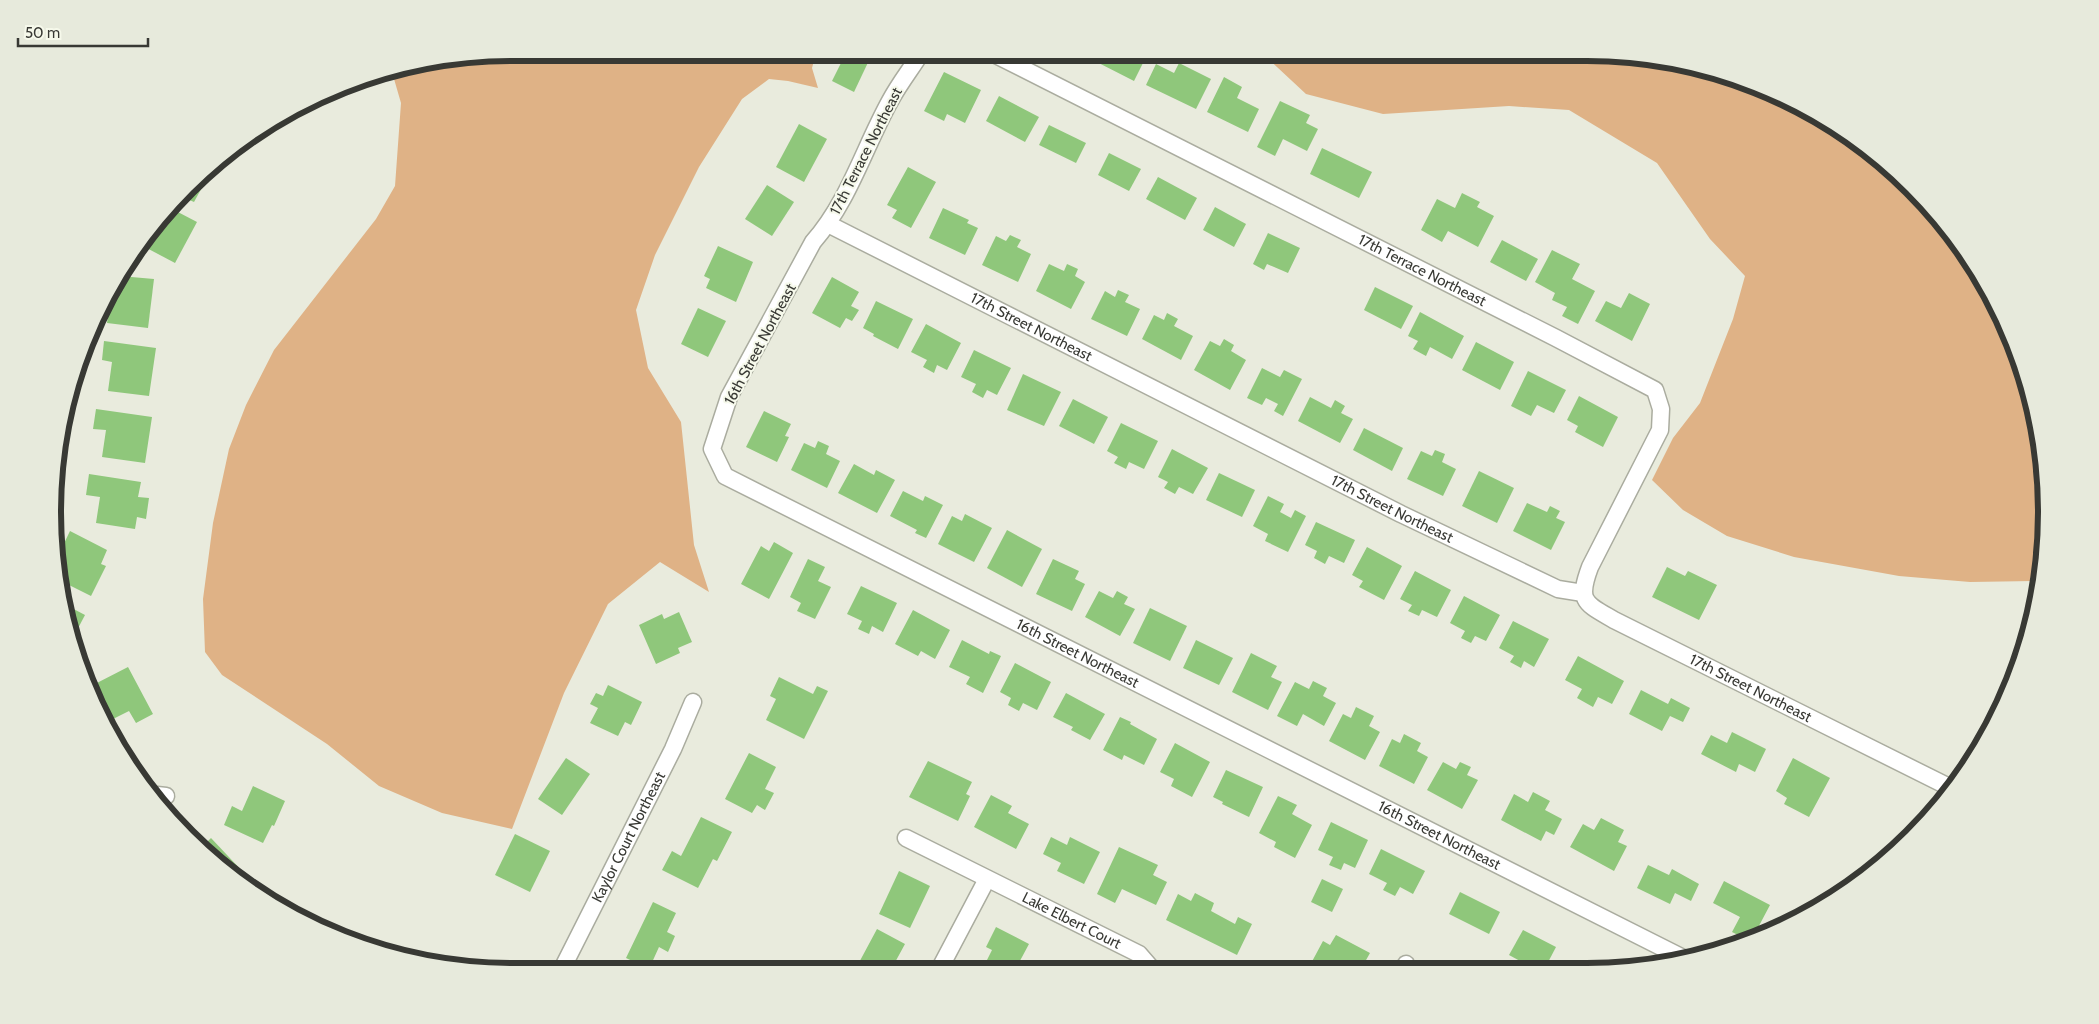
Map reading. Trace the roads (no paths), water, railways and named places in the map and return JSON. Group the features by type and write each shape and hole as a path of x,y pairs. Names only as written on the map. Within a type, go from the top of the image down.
{"street":[{"name":"17th Terrace Northeast","path":"828,224 890,101 915,61"},
{"name":"17th Terrace Northeast","path":"1010,61 1539,329 1655,390 1661,409 1660,430 1590,567 1583,585 1583,593"},
{"name":"17th Street Northeast","path":"828,224 1401,514 1558,589 1583,593 1588,604 1614,620 1946,785"},
{"name":"16th Street Northeast","path":"828,224 813,242 729,397 712,449 725,476 1675,954"},
{"name":"Kaylor Court Northeast","path":"565,963 673,749 693,702"},
{"name":"Lake Elbert Court","path":"906,838 1139,954 1147,963"},
{"path":"943,963 987,879"}]}
